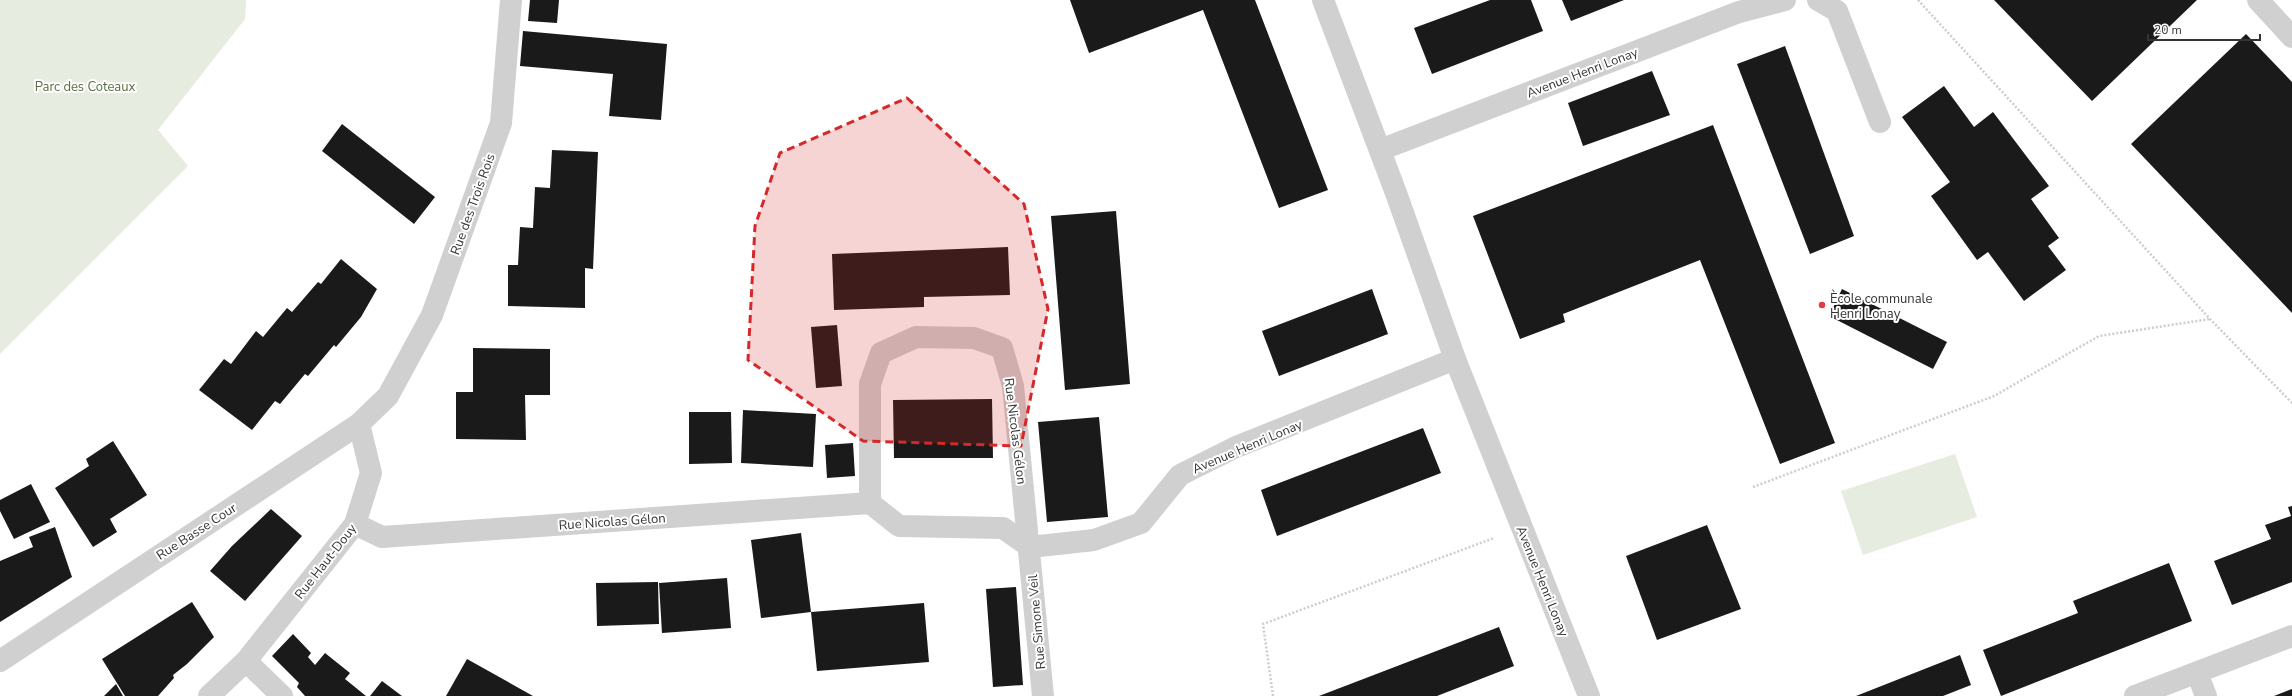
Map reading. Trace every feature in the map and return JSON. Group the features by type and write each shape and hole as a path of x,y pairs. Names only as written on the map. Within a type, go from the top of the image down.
{"street":[{"name":"Rue des Trois Rois","path":"388,396 432,315 501,123 511,0"},
{"name":"Avenue Henri Lonay","path":"1323,0 1380,150 1455,359 1522,528 1583,694"},
{"name":"Avenue Henri Lonay","path":"1380,150 1739,12 1784,0"},
{"path":"1818,0 1837,11 1880,122"},
{"path":"2258,0 2292,37"},
{"name":"Rue Nicolas Gélon","path":"355,524 382,537 870,503 870,384 881,353 916,338 974,338 1002,348 1013,386 1030,547"},
{"name":"Avenue Henri Lonay","path":"1030,547 1094,540 1141,523 1180,475 1236,447 1455,359"},
{"name":"Rue Basse Cour","path":"0,661 359,424 388,396"},
{"name":"Rue Haut-Douy","path":"209,696 246,661 355,524 371,473 359,424"},
{"path":"870,503 898,526 1003,528 1030,547"},
{"name":"Rue Simone Veil","path":"1030,547 1043,696"},
{"path":"2135,696 2292,636"},
{"path":"246,661 282,696"},
{"path":"2197,673 2206,696"}],"path":[{"path":"1918,0 2210,319 2292,403"},
{"path":"1753,486 1994,396 2099,336 2210,319"},
{"path":"1273,696 1263,624 1522,528"}],"highlighted area":[{"path":"907,98 1024,204 1048,309 1021,446 863,441 748,360 755,226 780,153"}],"green space":[{"name":"Parc des Coteaux","path":"0,0 246,0 245,19 158,130 188,166 0,354"},
{"path":"1955,454 1977,517 1863,555 1841,491"}],"building":[{"path":"530,0 559,0 557,23 528,21"},
{"path":"1070,0 1255,0 1328,190 1279,208 1203,10 1089,53"},
{"path":"1490,0 1531,0 1543,31 1432,74 1414,28"},
{"path":"1562,0 1624,0 1571,21"},
{"path":"1994,0 2197,0 2092,101"},
{"path":"523,31 667,44 661,120 609,116 613,74 520,66"},
{"path":"2246,34 2292,82 2292,313 2131,144"},
{"path":"1785,46 1854,236 1810,254 1737,64"},
{"path":"1652,71 1670,115 1583,146 1568,103"},
{"path":"1944,86 1974,127 1993,112 2049,186 2031,199 2059,238 2048,246 2066,270 2024,301 1988,252 1977,260 1931,196 1950,182 1902,117"},
{"path":"342,124 435,197 414,224 322,151"},
{"path":"1713,125 1835,443 1780,464 1700,260 1563,314 1565,322 1520,339 1473,216"},
{"path":"552,150 598,152 593,269 585,268 585,308 508,306 508,265 518,265 520,227 533,228 535,187 550,188"},
{"path":"1116,211 1130,384 1065,390 1051,216"},
{"path":"1008,247 1010,295 924,297 924,307 834,310 832,254"},
{"path":"341,259 377,289 361,317 336,347 334,345 308,376 305,374 280,404 275,401 252,430 199,390 224,359 231,364 256,331 263,337 287,308 292,312 318,282 321,284"},
{"path":"1372,289 1388,334 1279,376 1262,331"},
{"path":"1842,289 1947,342 1933,369 1829,316"},
{"path":"837,325 842,386 816,388 811,327"},
{"path":"473,348 550,349 550,395 525,395 526,440 456,439 456,392 473,392"},
{"path":"992,399 993,458 894,458 893,400"},
{"path":"743,410 816,414 813,467 741,463"},
{"path":"689,412 731,412 732,463 689,464"},
{"path":"1099,417 1108,517 1047,522 1038,422"},
{"path":"1423,428 1441,473 1277,536 1261,490"},
{"path":"113,441 147,495 110,519 117,532 93,547 55,488 89,466 86,459"},
{"path":"853,443 855,476 827,478 825,445"},
{"path":"31,484 50,522 14,539 0,511 0,500"},
{"path":"2292,506 2292,582 2232,605 2214,561 2271,539 2265,525 2291,516 2288,507"},
{"path":"271,509 302,536 245,601 210,571 232,546"},
{"path":"1707,525 1741,609 1657,640 1626,556"},
{"path":"55,527 72,577 0,622 0,561 33,547 29,537"},
{"path":"801,533 811,612 761,618 751,540"},
{"path":"2169,563 2192,621 2001,696 1983,650 2078,613 2073,601"},
{"path":"727,578 731,628 662,633 659,583"},
{"path":"658,582 659,624 597,626 596,583"},
{"path":"1016,587 1023,685 993,687 986,589"},
{"path":"192,602 214,637 187,664 173,675 174,678 158,696 125,696 102,659"},
{"path":"924,603 929,662 817,671 811,612"},
{"path":"1499,627 1514,666 1437,696 1319,696"},
{"path":"293,634 311,653 308,657 315,665 325,653 350,673 345,679 366,696 305,696 297,687 299,683 272,656"},
{"path":"1960,655 1971,685 1943,696 1856,696"},
{"path":"467,659 533,696 446,696"},
{"path":"382,681 402,696 370,696"},
{"path":"116,684 123,696 104,696"},
{"path":"2292,689 2292,696 2274,696"}],"place":[{"name":"Ècole communale Henri Lonay","path":"1822,305"}]}
